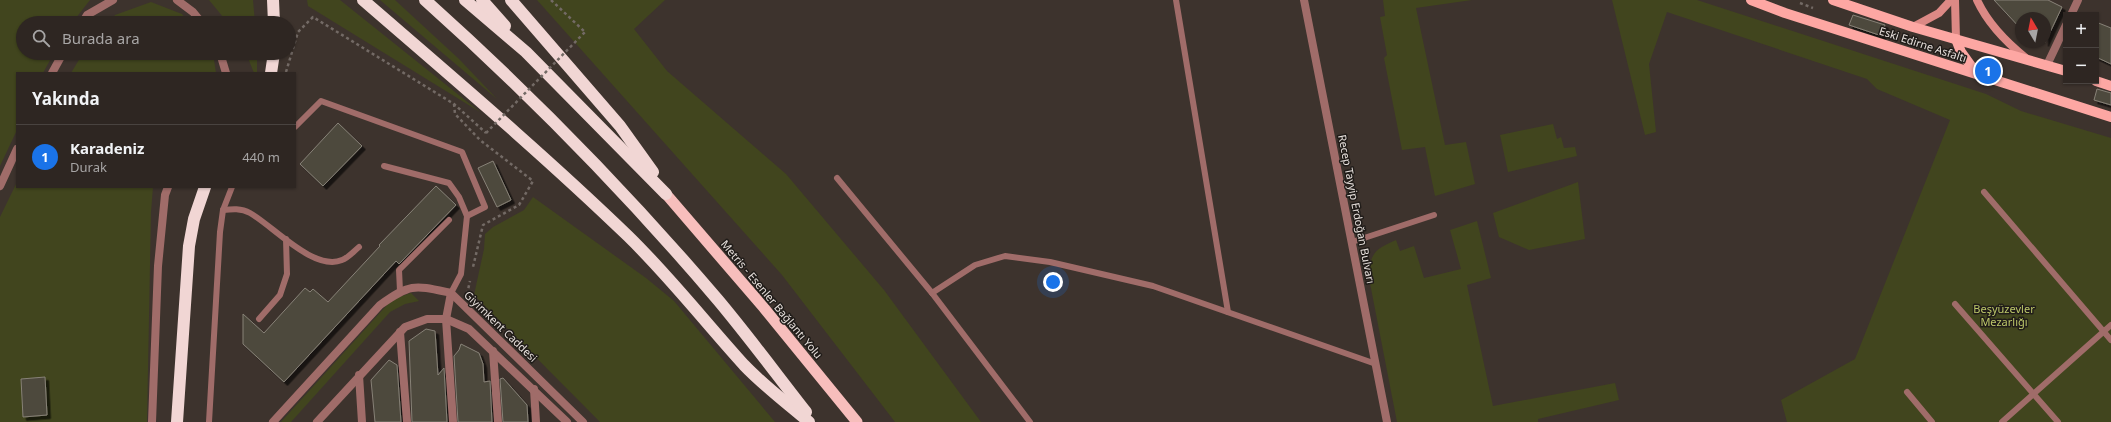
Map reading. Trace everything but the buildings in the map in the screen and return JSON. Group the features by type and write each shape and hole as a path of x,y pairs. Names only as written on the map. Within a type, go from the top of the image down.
{"highway":[{"path":"273,0 274,16"},
{"path":"363,0 488,108 601,211 661,269 745,366 809,422"},
{"path":"424,0 519,86 636,208 719,302 814,422"},
{"path":"465,0 526,52"},
{"path":"482,0 526,52 666,194"},
{"path":"511,0 620,126 642,156 666,194"},
{"path":"271,72 273,60"},
{"path":"177,422 189,246 194,219 205,188"},
{"name":"Metris - Esenler Bağlantı Yolu","path":"666,194 759,302 857,422"}],"main road":[{"name":"Eski Edirne Asfaltı","path":"1751,0 1786,13 2111,117"},
{"name":"Eski Edirne Asfaltı","path":"1833,0 1913,27 1956,38 2063,70"},
{"path":"1913,27 1940,13 1951,0"},
{"path":"1955,0 1956,38 1961,52 1976,73"},
{"path":"1977,0 1982,11 2000,34 2029,60"},
{"path":"2099,82 2111,86"}],"street":[{"path":"86,16 113,0"},
{"path":"177,0 196,16"},
{"name":"Recep Tayyip Erdoğan Bulvarı","path":"1304,0 1387,422"},
{"path":"2072,12 2078,0"},
{"path":"2047,65 2063,31"},
{"path":"53,72 59,60"},
{"path":"222,60 226,72"},
{"path":"0,186 16,151"},
{"path":"152,422 158,266 165,195 168,188"},
{"name":"Giyimkent Caddesi","path":"273,422 380,305 400,291 421,286 450,293 583,422"},
{"path":"450,293 446,319 453,422"},
{"name":"Giyimkent Caddesi","path":"319,421 405,327 427,319 446,319 469,329 534,389 567,422"},
{"path":"400,332 407,422"},
{"path":"493,351 498,422"},
{"path":"359,376 362,422"},
{"path":"534,389 536,422"}],"lane":[{"path":"1176,0 1228,312"},
{"path":"296,126 321,101 462,152 485,207 467,216"},
{"path":"384,166 450,183 459,197 467,216 460,274 450,293"},
{"path":"837,178 932,293 1030,422"},
{"path":"209,422 223,210 232,188"},
{"path":"1984,192 2111,340"},
{"path":"223,210 236,208 249,213 305,254 334,262 343,260 359,246"},
{"path":"1352,242 1434,215"},
{"path":"400,291 399,270 449,220"},
{"path":"259,319 280,295 286,274 286,239"},
{"path":"932,293 975,265 1005,256 1050,262 1153,286 1376,364"},
{"path":"1955,304 2058,422"},
{"path":"2002,422 2111,325"},
{"path":"1907,392 1932,422"}],"path":[{"path":"296,39 298,32 313,17 454,104 486,133 585,32 551,0"},
{"path":"286,72 290,60"},
{"path":"454,104 455,114 480,140 533,181 519,205 483,225 473,269"},
{"path":"464,305 471,276"}],"green space":[{"path":"0,0 90,0 77,16 16,16 16,60 50,60 44,72 16,72 16,132 0,166"},
{"path":"209,0 253,0 254,16 222,16"},
{"path":"307,0 340,0 480,112 308,6"},
{"path":"380,0 395,0 459,59 497,99"},
{"path":"537,0 665,0 634,29 667,71 786,174 884,290 981,422 895,422 782,275"},
{"path":"1383,0 1472,0 1416,8 1445,145 1466,142 1475,184 1435,196 1425,147 1402,150 1384,58 1387,55 1380,17 1385,16"},
{"name":"Beşyüzevler Mezarlığı","path":"1612,0 1697,0 1986,94 2021,111 2111,138 2111,422 1787,422 1781,400 1855,359 1950,120 1877,89 1867,79 1667,12 1649,64 1656,132 1645,135"},
{"path":"151,2 182,14 184,16 114,16"},
{"path":"79,60 214,60 216,72 72,72"},
{"path":"249,60 257,60 257,72 254,72"},
{"path":"1553,124 1557,139 1561,137 1564,148 1575,147 1577,156 1508,172 1500,135"},
{"path":"1578,182 1585,239 1529,250 1499,237 1493,213"},
{"path":"16,184 16,188 153,188 151,212 147,422 0,422 0,217"},
{"path":"533,197 646,278 674,301 775,422 600,422 474,295 484,249 485,234 493,227 524,210"},
{"path":"1477,221 1491,278 1467,285 1493,406 1615,383 1619,400 1538,419 1538,422 1397,422 1368,273 1371,260 1373,255 1379,249 1396,240 1400,251 1414,246 1424,278 1461,269 1450,230"},
{"path":"411,293 419,301 405,304 390,312 291,422 281,422 387,305 399,297"}],"place":[{"name":"Karadeniz","path":"1988,71"}]}
